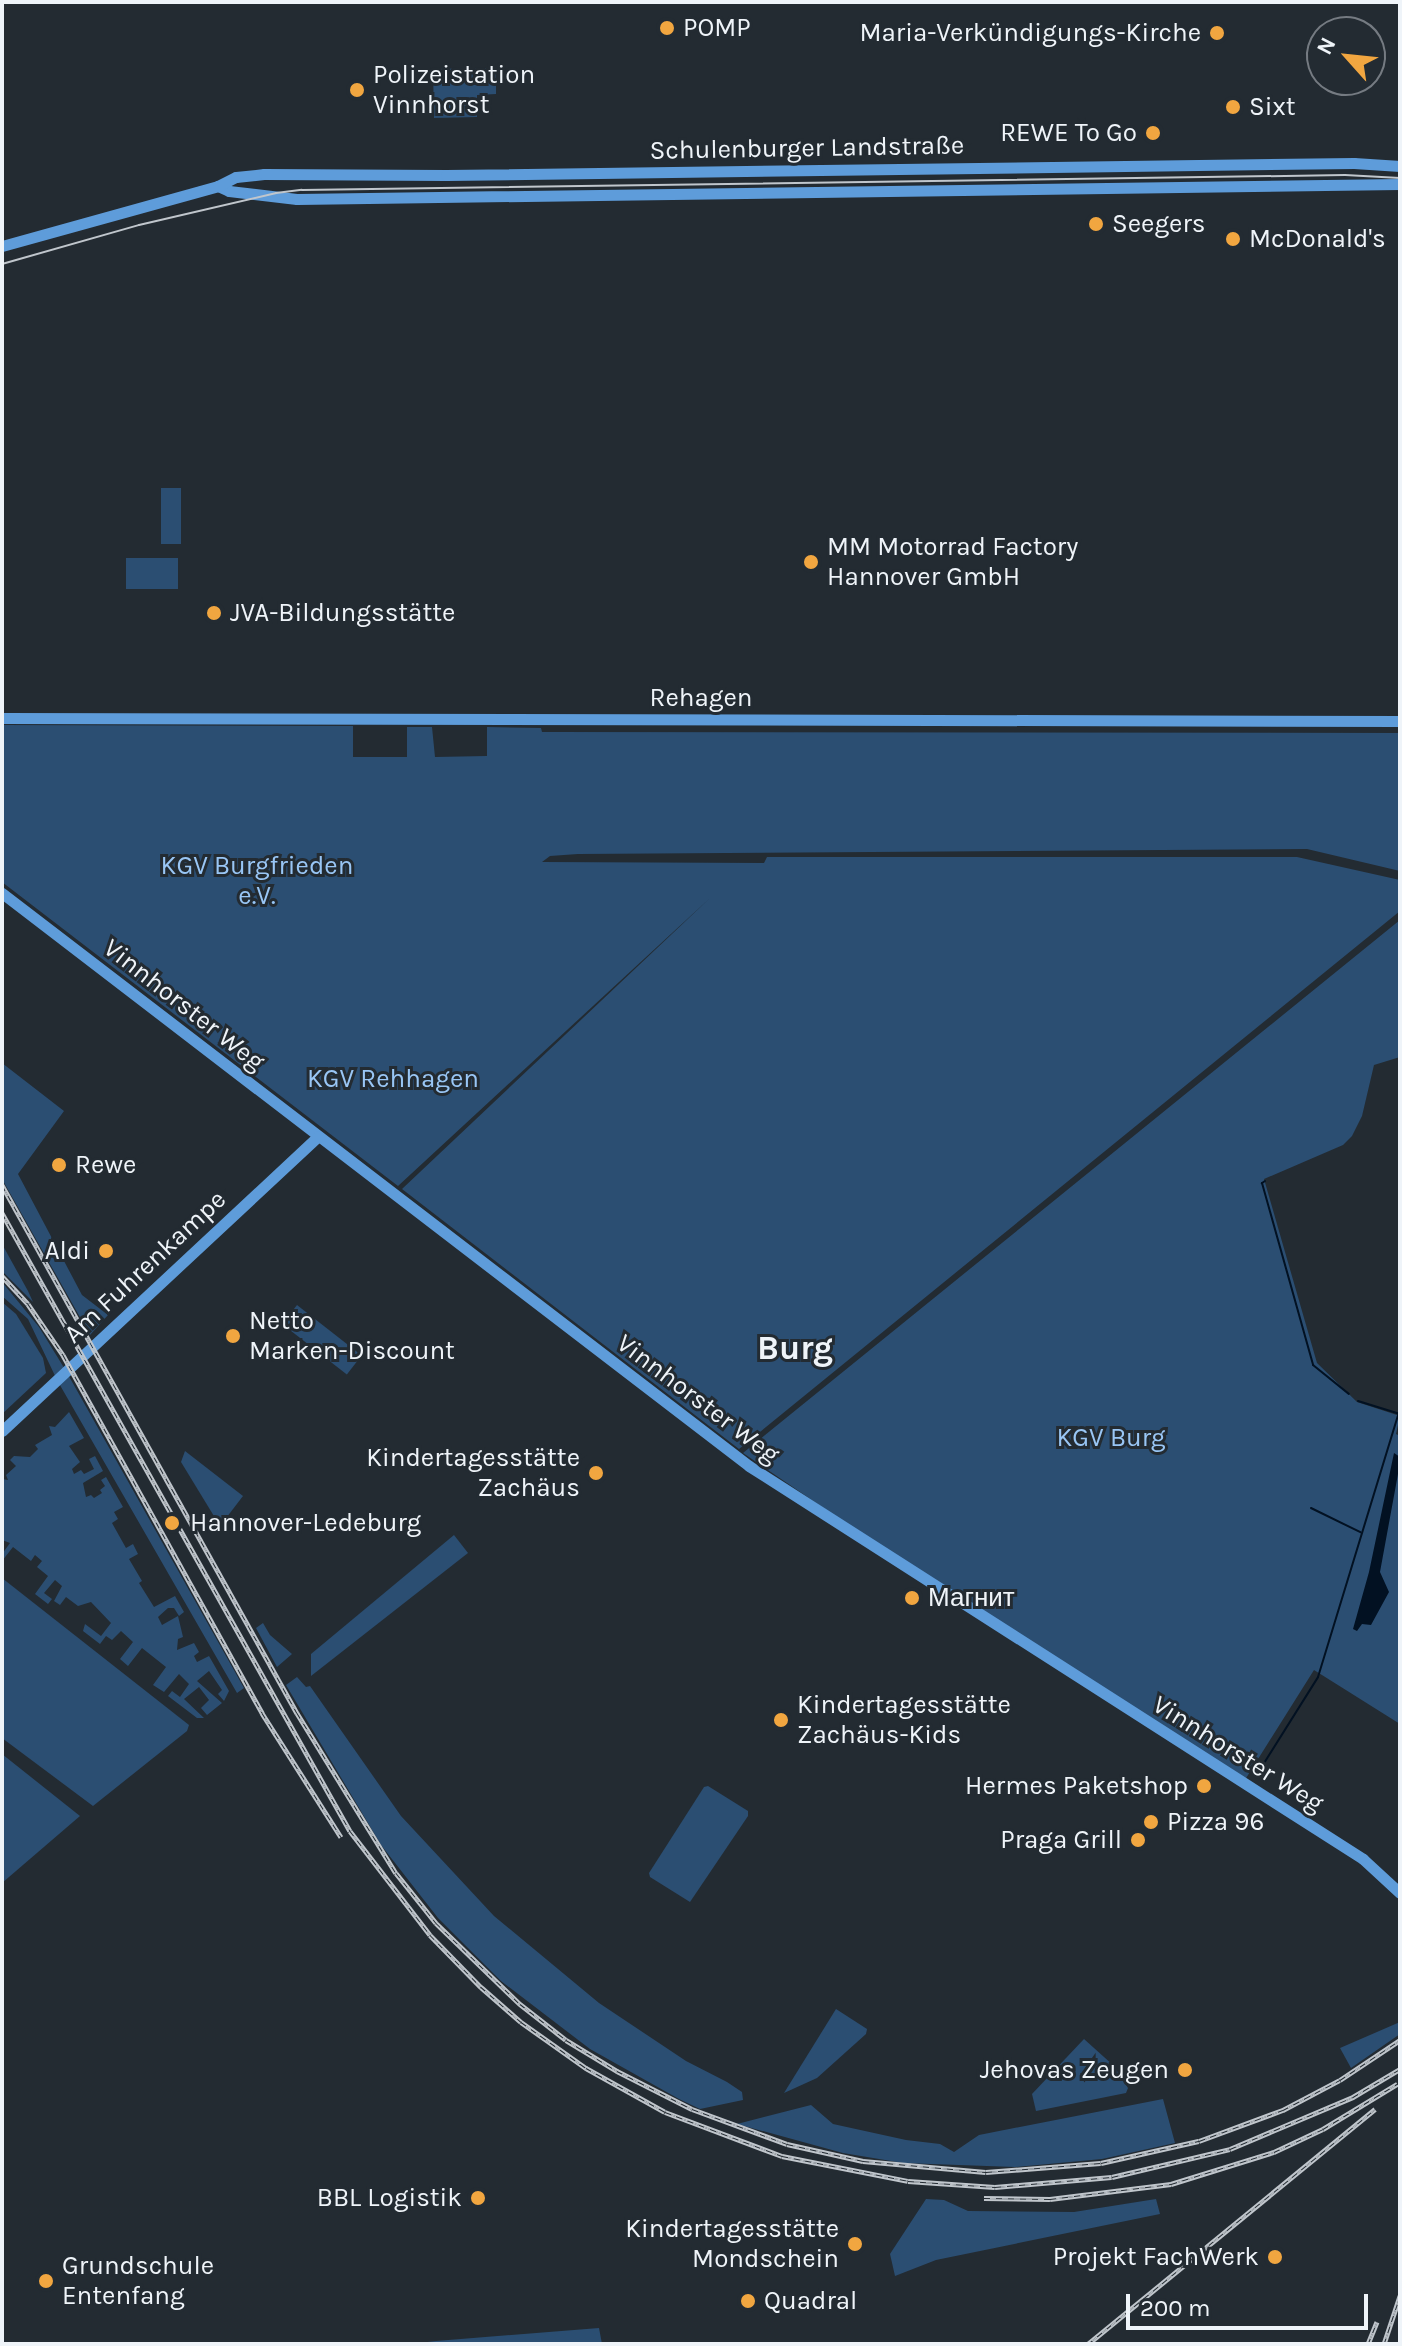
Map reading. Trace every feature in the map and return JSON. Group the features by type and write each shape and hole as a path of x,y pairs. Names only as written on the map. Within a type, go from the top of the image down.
{"street":[{"name":"Schulenburger Landstraße","path":"2,246 218,186 236,177 264,174 446,175 1354,163 1400,166"},
{"name":"Schulenburger Landstraße","path":"218,186 229,191 297,199 1400,184"},
{"name":"Rehagen","path":"2,718 1400,721"},
{"name":"Vinnhorster Weg","path":"2,893 749,1466 1363,1859 1400,1893"},
{"name":"Am Fuhrenkampe","path":"2,1431 318,1136"}],"green space":[{"path":"496,68 496,94 477,95 477,117 434,118 433,69"},
{"path":"161,488 181,488 181,544 161,544"},
{"path":"126,558 178,558 178,589 126,589"},
{"path":"2,725 353,726 353,757 407,757 407,727 432,727 435,757 487,756 487,727 541,728 542,732 1400,733 1400,871 1307,849 578,854 550,856 542,862 764,863 767,857 1297,857 1400,880 1400,911 739,1449 402,1189 710,898 398,1186 2,882"},
{"name":"KGV Burg","path":"1400,920 1400,1057 1374,1065 1362,1116 1352,1136 1343,1145 1264,1179 1317,1363 1357,1402 1400,1416 1396,1434 1400,1436 1400,1724 1314,1670 1243,1783 991,1622 743,1453"},
{"path":"2,1063 64,1111 18,1174 82,1295 108,1315 90,1335 2,1179"},
{"path":"2,1244 28,1291 33,1302 2,1271"},
{"path":"2,1282 39,1327 66,1371 244,1688 237,1693 57,1380 28,1319 2,1296"},
{"path":"2,1302 16,1314 43,1358 46,1373 2,1414"},
{"path":"297,1305 362,1355 347,1374 282,1324"},
{"path":"69,1412 84,1438 69,1446 80,1462 72,1469 74,1474 81,1470 84,1474 94,1469 89,1459 95,1456 103,1471 83,1483 86,1497 91,1495 94,1498 102,1493 100,1490 105,1486 101,1480 106,1477 123,1507 114,1512 118,1519 112,1523 126,1548 133,1544 138,1554 129,1559 142,1581 139,1583 154,1607 175,1596 184,1612 179,1616 174,1608 168,1608 158,1617 162,1625 178,1616 183,1637 178,1639 177,1650 194,1643 199,1652 194,1656 197,1662 209,1656 229,1691 224,1701 218,1694 222,1690 209,1671 197,1681 222,1703 207,1715 201,1708 209,1700 199,1687 184,1699 204,1718 197,1718 168,1696 172,1691 180,1697 189,1684 179,1674 164,1692 153,1685 166,1667 142,1648 128,1666 120,1659 133,1642 121,1631 112,1640 106,1636 100,1644 83,1631 85,1624 101,1636 111,1623 91,1602 78,1606 66,1597 60,1605 54,1601 62,1586 55,1580 44,1593 52,1599 48,1604 35,1594 48,1576 37,1567 42,1561 35,1555 31,1561 13,1547 2,1561 2,1554 10,1543 2,1540 2,1479 8,1480 6,1475 16,1466 10,1460 14,1456 30,1457 38,1449 35,1445 52,1435 49,1426 55,1427"},
{"path":"185,1451 243,1496 220,1526 181,1462"},
{"path":"454,1535 468,1553 311,1676 311,1654"},
{"path":"2,1578 189,1725 187,1731 93,1806 2,1738"},
{"path":"263,1623 270,1635 292,1654 277,1667 256,1628"},
{"path":"297,1677 306,1687 310,1686 401,1816 494,1916 599,2003 686,2061 742,2092 743,2100 700,2109 679,2099 590,2049 501,1981 438,1918 381,1845 286,1685"},
{"path":"2,1754 80,1816 2,1883"},
{"path":"708,1786 748,1811 748,1816 690,1902 650,1877 649,1873 704,1787"},
{"path":"836,2009 867,2029 866,2034 817,2078 784,2093"},
{"path":"1400,2022 1400,2034 1351,2068 1340,2048"},
{"path":"1084,2039 1114,2066 1128,2088 1126,2093 1036,2111 1032,2094"},
{"path":"1163,2099 1175,2143 1102,2159 1015,2167 903,2163 843,2153 737,2124 811,2105 833,2124 940,2144 954,2152 979,2135"},
{"path":"926,2199 944,2200 968,2211 1074,2212 1156,2199 1160,2214 936,2260 895,2276 890,2254"},
{"path":"599,2328 602,2344 410,2344 436,2341"}],"shaded area":[{"path":"1394,1453 1400,1457 1400,1463 1380,1572 1389,1592 1371,1625 1362,1624 1357,1631 1353,1629 1369,1572"}],"waterway":[{"path":"1265,1181 1262,1183 1313,1365 1349,1394"},
{"path":"1358,1401 1400,1414"},
{"path":"1261,1768 1318,1677 1400,1408"},
{"path":"1311,1508 1360,1532"}],"tram line":[{"path":"2,264 139,225 276,193 302,190 1345,175 1400,178"}],"railway":[{"path":"2,1185 297,1713 396,1873 436,1923 520,2004 566,2040 617,2071 692,2109 787,2144 863,2161 986,2172 1101,2163 1199,2141 1283,2110 1340,2080 1400,2040"},
{"path":"2,1213 350,1831 430,1935 481,1987 521,2022 586,2068 665,2112 782,2156 908,2181 995,2187 1112,2177 1230,2149 1353,2097 1400,2069"},
{"path":"2,1276 28,1304 63,1355 262,1713 341,1837"},
{"path":"984,2198 1050,2199 1171,2184 1274,2152 1323,2129 1397,2084"},
{"path":"1088,2344 1375,2109"},
{"path":"1384,2344 1400,2296"},
{"path":"1368,2344 1377,2322"}],"place":[{"name":"POMP","path":"667,28"},
{"name":"Maria-Verkündigungs-Kirche","path":"1217,33"},
{"name":"Polizeistation Vinnhorst","path":"357,90"},
{"name":"Sixt","path":"1233,107"},
{"name":"REWE To Go","path":"1153,133"},
{"name":"Seegers","path":"1096,224"},
{"name":"McDonald's","path":"1233,239"},
{"name":"MM Motorrad Factory Hannover GmbH","path":"811,562"},
{"name":"JVA-Bildungsstätte","path":"214,613"},
{"name":"Rewe","path":"59,1165"},
{"name":"Aldi","path":"106,1251"},
{"name":"Netto Marken-Discount","path":"233,1336"},
{"name":"Kindertagesstätte Zachäus","path":"596,1473"},
{"name":"Hannover-Ledeburg","path":"172,1523"},
{"name":"Магнит","path":"912,1598"},
{"name":"Kindertagesstätte Zachäus-Kids","path":"781,1720"},
{"name":"Hermes Paketshop","path":"1204,1786"},
{"name":"Pizza 96","path":"1151,1822"},
{"name":"Praga Grill","path":"1138,1840"},
{"name":"Jehovas Zeugen","path":"1185,2070"},
{"name":"BBL Logistik","path":"478,2198"},
{"name":"Kindertagesstätte Mondschein","path":"855,2244"},
{"name":"Projekt FachWerk","path":"1275,2257"},
{"name":"Grundschule Entenfang","path":"46,2281"},
{"name":"Quadral","path":"748,2301"}],"district":[{"name":"Burg","path":"795,1349"}],"park label":[{"name":"KGV Burgfrieden e.V.","path":"257,881"},
{"name":"KGV Rehhagen","path":"393,1079"}]}
